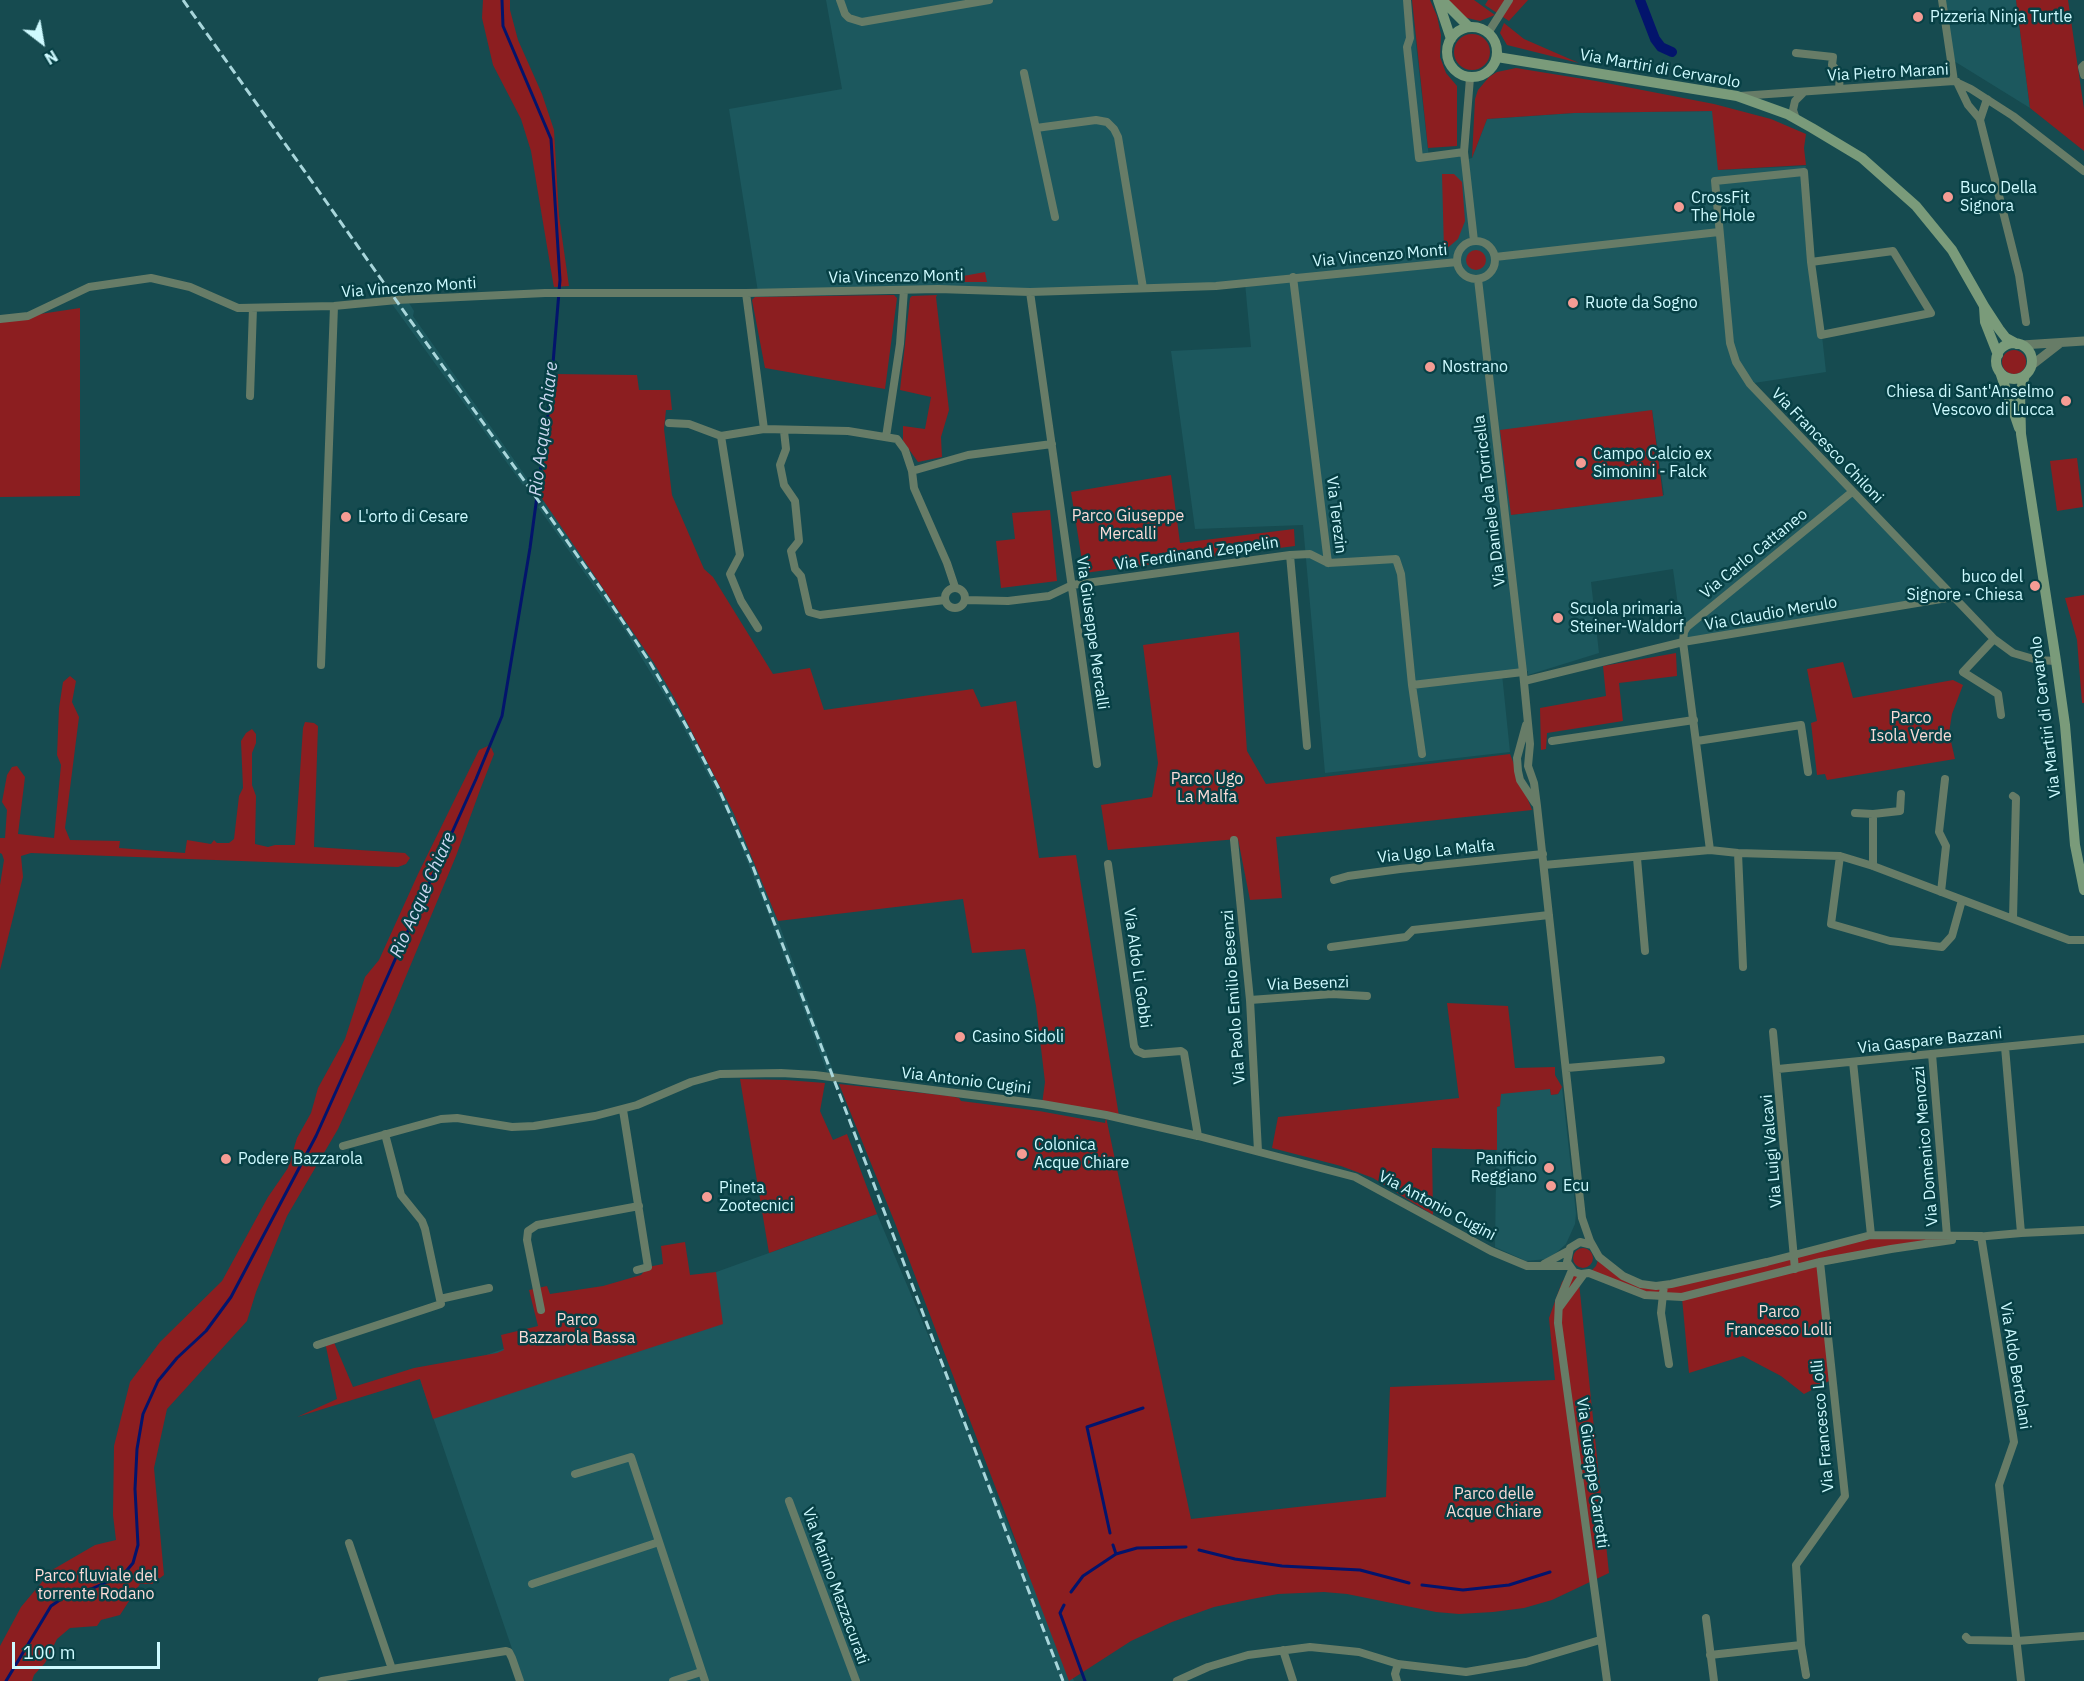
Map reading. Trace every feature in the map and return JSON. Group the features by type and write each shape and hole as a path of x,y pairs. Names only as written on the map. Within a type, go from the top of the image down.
{"main road":[{"path":"1438,0 1451,39"},
{"path":"1442,0 1469,27"},
{"path":"1469,27 1476,27 1488,33 1496,44 1497,57 1490,70 1484,75 1470,78 1456,72 1451,67 1446,53 1451,39 1459,31 1469,27"},
{"name":"Via Martiri di Cervarolo","path":"1497,57 1737,96 1796,119 1863,158 1916,206 1952,250 1984,306 2006,338 2019,344 2030,353 2032,365 2025,375 2020,393 2021,434 2065,725 2075,845 2084,890"},
{"name":"Via Martiri di Cervarolo","path":"1984,306 1985,322 1998,355 1997,366 2021,434"},
{"path":"1998,355 2005,346 2019,344"},
{"path":"2000,372 2012,379 2025,375"}],"street":[{"path":"840,0 845,14 849,18 862,22 989,0"},
{"path":"1407,0 1410,38 1407,47 1419,158 1464,153"},
{"path":"1488,33 1509,0"},
{"path":"1942,0 1956,82 1968,105 1979,118 2019,275 2026,322"},
{"path":"1796,52 1833,57 1832,64 1840,74 1839,89"},
{"path":"2084,65 2082,67 2084,75"},
{"path":"1024,74 1055,217"},
{"path":"1470,78 1464,153 1474,241"},
{"name":"Via Pietro Marani","path":"1737,96 1956,82 2013,116 2084,171"},
{"path":"1796,119 1793,110 1795,101 1804,92"},
{"path":"1979,118 1987,99"},
{"path":"1036,128 1096,120 1107,122 1114,129 1118,137 1143,288"},
{"path":"1495,257 1719,232 1715,182 1804,172 1811,262 1821,335 1932,314 1893,251 1811,262"},
{"name":"Via Francesco Chiloni","path":"1719,232 1730,343 1736,362 1750,384 1994,639 2013,653 2037,660 2056,661"},
{"path":"1474,241 1490,246 1495,257 1493,269 1478,279 1466,277 1458,268 1457,256 1463,246 1474,241"},
{"name":"Via Vincenzo Monti","path":"0,319 28,316 89,287 151,278 190,287 238,308 253,308 334,306 397,300 545,293 904,290 1030,292 1216,286 1457,262"},
{"name":"Via Terezin","path":"1293,277 1328,563 1396,559 1401,574 1412,685 1422,754"},
{"name":"Via Daniele da Torricella","path":"1478,279 1524,681 1527,721 1517,758 1518,771 1527,792 1537,806 1582,1218 1593,1246"},
{"path":"886,437 900,344 904,290"},
{"name":"Via Giuseppe Mercalli","path":"1030,292 1097,764"},
{"path":"746,293 764,429"},
{"name":"Via Vincenzo Monti","path":"321,665 334,306"},
{"path":"250,396 253,308"},
{"path":"2019,344 2059,344 2084,341"},
{"path":"2032,365 2059,344"},
{"path":"669,423 689,424 721,436 764,429 848,431 897,439 905,450 912,471 914,488 947,563 954,587"},
{"path":"784,431 786,449 780,465 784,486 795,501 798,541 791,551 795,569 801,576 809,612 820,615 945,600"},
{"path":"721,436 740,555 729,574 741,601 758,628"},
{"path":"912,471 968,455 1052,444"},
{"name":"Via Carlo Cattaneo","path":"1683,642 1687,627 1852,492"},
{"name":"Via Ferdinand Zeppelin","path":"965,600 1008,601 1049,596 1072,585 1290,555 1310,554 1328,563"},
{"name":"Via Ferdinand Zeppelin","path":"1290,555 1306,746"},
{"path":"954,587 964,592 965,600 958,607 953,608 945,600 945,594 954,587"},
{"name":"Via Claudio Merulo","path":"1524,681 1683,642 1953,597"},
{"path":"1994,639 1963,672 1998,694 2001,716"},
{"path":"1683,642 1710,850"},
{"path":"1412,685 1523,672"},
{"path":"1552,741 1694,720"},
{"path":"1697,741 1801,725 1808,772"},
{"path":"1941,892 1946,846 1939,832 1945,778"},
{"path":"1855,813 1899,811 1901,794"},
{"path":"2013,796 2016,798 2013,918"},
{"path":"1873,813 1873,866"},
{"name":"Via Paolo Emilio Besenzi","path":"1234,840 1250,1000 1258,1151"},
{"path":"1544,865 1710,850 1840,856 1873,866 2069,940 2084,940"},
{"path":"1738,853 1743,967"},
{"name":"Via Ugo La Malfa","path":"1334,880 1400,869 1543,854"},
{"path":"1840,856 1831,924 1890,941 1942,947 1952,936 1962,900"},
{"path":"1636,858 1646,951"},
{"name":"Via Aldo Li Gobbi","path":"1108,864 1134,1046 1138,1052 1144,1054 1184,1053 1198,1136"},
{"path":"1331,947 1406,937 1413,930 1549,915"},
{"name":"Via Besenzi","path":"1250,1000 1332,994 1367,996"},
{"name":"Via Luigi Valcavi","path":"1773,1032 1795,1269"},
{"name":"Via Gaspare Bazzani","path":"1778,1069 2084,1039"},
{"path":"2005,1047 2021,1233"},
{"name":"Via Domenico Menozzi","path":"1932,1054 1947,1236"},
{"path":"1567,1068 1661,1060"},
{"path":"1853,1062 1871,1235"},
{"name":"Via Antonio Cugini","path":"343,1146 441,1119 458,1118 512,1127 534,1126 623,1110 706,1077 734,1073 781,1073 832,1077 1041,1104 1106,1115 1258,1151 1355,1177 1491,1251 1527,1266 1570,1268 1578,1274 1587,1273 1645,1295 1663,1298 1682,1298 1820,1262 1891,1249 1981,1236 2084,1230"},
{"path":"623,1110 648,1268 637,1270"},
{"path":"317,1345 441,1304 425,1229 422,1221 401,1195 385,1134"},
{"path":"541,1310 527,1240 528,1231 537,1224 639,1206"},
{"name":"Via Daniele da Torricella","path":"1576,1244 1582,1218"},
{"name":"Via Antonio Cugini","path":"1593,1246 1599,1257 1623,1276 1641,1284 1664,1285 1871,1235 1981,1236"},
{"name":"Via Aldo Bertolani","path":"1981,1236 2014,1442 1999,1485 2021,1681"},
{"path":"1543,1265 1576,1244 1585,1242 1593,1246"},
{"path":"1568,1251 1567,1262 1570,1268"},
{"path":"1558,1309 1587,1273 1596,1266 1599,1257"},
{"name":"Via Francesco Lolli","path":"1806,1675 1801,1645 1796,1565 1845,1497 1820,1262"},
{"name":"Via Giuseppe Carretti","path":"1570,1268 1558,1309 1558,1323 1607,1681"},
{"path":"1664,1285 1661,1313 1669,1364"},
{"path":"440,1299 489,1288"},
{"path":"575,1474 631,1457 705,1681"},
{"name":"Via Marino Mazzacurati","path":"789,1501 856,1681"},
{"path":"532,1584 659,1542"},
{"path":"349,1543 392,1669"},
{"path":"1706,1618 1714,1681"},
{"path":"1966,1637 1969,1640 2017,1641 2084,1636"},
{"path":"1177,1681 1208,1667 1248,1655 1310,1647 1359,1652 1398,1664 1466,1672 1526,1662 1600,1640"},
{"path":"1710,1655 1801,1645"},
{"path":"1283,1650 1293,1681"},
{"path":"322,1681 506,1651 509,1652 520,1681"},
{"path":"1397,1681 1395,1674 1398,1664"},
{"path":"673,1681 701,1672"}],"shaded area":[{"path":"826,0 1411,0 1429,158 1464,152 1465,160 1472,158 1487,119 1574,113 1713,111 1719,170 1806,166 1804,172 1826,372 1754,383 1953,597 1683,642 1673,569 1591,582 1599,653 1528,675 1528,671 1502,674 1510,752 1325,773 1303,525 1195,529 1171,351 1251,347 1245,283 1216,286 758,292 729,109 842,89","holes":["1652,410 1664,495 1511,515"]},
{"path":"1945,0 2016,0 2030,108 1954,61"},
{"path":"409,303 414,311 413,316 529,481 523,485 392,304"},
{"path":"544,501 654,663 734,814 778,921 834,1073 827,1072 770,918 729,816 679,719 624,629 538,507"},
{"path":"1562,1087 1576,1213 1575,1224 1566,1244 1557,1252 1547,1259 1526,1261 1495,1247 1497,1107 1500,1106 1500,1093 1550,1088 1551,1095 1558,1094"},
{"path":"877,1214 1074,1681 523,1681 420,1379"}],"green space":[{"path":"483,0 510,0 510,10 518,40 542,94 554,130 559,216 569,286 554,287 531,151 521,119 493,65 482,18"},
{"path":"1412,0 1430,0 1437,16 1441,35 1440,57 1446,73 1457,86 1457,146 1428,148"},
{"path":"1447,0 1474,0 1495,15 1480,21 1463,17"},
{"path":"1488,0 1528,0 1509,21 1485,5"},
{"path":"2016,0 2068,0 2084,109 2084,151 2030,108"},
{"path":"1504,23 1524,39 1579,63 1507,45 1500,33"},
{"path":"1472,34 1485,39 1490,52 1485,65 1472,70 1459,65 1454,52 1459,39"},
{"path":"1516,68 1714,104 1771,119 1806,134 1804,148 1806,165 1718,170 1712,111 1574,113 1487,119 1472,158 1475,99 1478,90 1489,77 1497,72"},
{"path":"1442,174 1454,174 1462,182 1465,221 1458,239 1444,251"},
{"path":"1476,250 1483,253 1486,260 1483,267 1476,270 1469,267 1466,260 1469,253"},
{"path":"985,272 987,282 931,282"},
{"path":"894,295 897,298 885,389 765,368 752,300 755,297"},
{"path":"937,295 949,410 941,437 942,457 918,462 903,441 903,426 925,429 931,397 900,390 910,298"},
{"path":"80,308 80,496 0,497 0,320"},
{"path":"2014,350 2023,353 2026,362 2023,371 2014,374 2005,371 2002,362 2005,353"},
{"path":"552,374 637,375 639,390 670,390 672,410 666,410 664,429 672,495 704,569 713,577 773,674 810,668 824,710 973,689 981,707 1016,701 1039,858 1076,855 1119,1116 1042,1104 1045,1082 1036,1006 1025,949 972,953 963,899 778,921 734,814 675,699 654,663 541,497"},
{"name":"Campo Calcio ex Simonini - Falck","path":"1652,410 1663,496 1511,515 1500,430"},
{"path":"2077,458 2083,507 2057,511 2050,461"},
{"name":"Parco Giuseppe Mercalli","path":"1171,475 1180,543 1294,529 1295,546 1084,573 1071,492"},
{"path":"1050,510 1057,581 1001,588 996,541 1015,539 1012,513"},
{"path":"2084,595 2084,703 2082,703 2077,640 2065,598"},
{"name":"Parco Ugo La Malfa","path":"1239,632 1247,751 1266,784 1510,754 1532,810 1276,837 1282,898 1250,900 1238,839 1108,850 1101,805 1152,797 1158,763 1143,645"},
{"path":"1676,653 1677,676 1619,683 1623,721 1547,733 1546,749 1541,750 1540,708 1606,696 1603,666"},
{"name":"Parco Isola Verde","path":"1843,662 1853,698 1953,680 1963,685 1952,714 1949,733 1955,759 1827,780 1825,774 1817,775 1811,723 1817,721 1807,669"},
{"path":"70,676 76,681 72,702 79,717 65,828 70,840 120,841 119,848 185,853 187,840 211,844 214,840 217,843 229,843 234,839 239,796 243,788 241,741 252,729 256,734 256,743 252,753 252,785 256,796 255,844 268,847 295,845 305,722 318,726 314,847 405,853 410,858 406,864 398,867 31,853 21,856 23,877 0,970 0,885 4,860 0,853 0,838 5,838 7,810 2,802 7,775 12,767 17,766 25,777 18,834 54,838 61,765 57,755 59,708 63,682"},
{"name":"Parco fluviale del torrente Rodano","path":"490,745 494,754 456,856 389,1017 338,1129 287,1216 256,1292 247,1321 167,1409 154,1468 164,1575 152,1584 140,1584 120,1615 101,1620 97,1626 70,1628 57,1639 45,1663 34,1675 32,1681 0,1681 0,1646 21,1607 52,1570 95,1545 116,1540 113,1515 114,1446 130,1382 160,1342 222,1281 268,1197 288,1168 297,1138 311,1113 318,1088 345,1039 365,977 379,960 479,750"},
{"path":"1447,1003 1508,1006 1515,1068 1555,1067 1555,1075 1562,1087 1558,1094 1551,1095 1550,1089 1501,1094 1500,1106 1497,1107 1497,1150 1432,1148 1433,1215 1373,1178 1341,1166 1272,1148 1278,1117 1459,1098"},
{"path":"740,1079 825,1083 820,1111 833,1140 847,1134 877,1214 769,1253"},
{"name":"Parco delle Acque Chiare","path":"839,1084 950,1096 959,1098 961,1101 1039,1111 1105,1123 1106,1117 1191,1519 1386,1497 1390,1387 1555,1380 1549,1318 1562,1282 1572,1270 1578,1273 1609,1573 1552,1600 1524,1608 1493,1612 1459,1614 1436,1612 1347,1594 1324,1592 1278,1594 1247,1600 1214,1607 1172,1622 1131,1641 1069,1681 895,1223"},
{"name":"Parco Francesco Lolli","path":"1871,1235 1981,1236 1821,1262 1833,1379 1804,1394 1781,1376 1743,1356 1689,1373 1682,1298 1663,1298 1589,1273 1596,1266 1599,1257 1623,1276 1656,1286"},
{"name":"Parco Bazzarola Bassa","path":"685,1242 690,1275 716,1272 723,1324 433,1419 420,1379 297,1417 337,1399 325,1342 333,1340 353,1387 414,1368 497,1353 504,1350 501,1335 538,1326 529,1290 547,1286 550,1294 603,1286 641,1275 648,1267 663,1264 661,1246"},
{"path":"1583,1248 1590,1251 1593,1258 1590,1265 1583,1268 1576,1265 1573,1258 1576,1251"}],"waterway":[{"name":"Rio Acque Chiare","path":"6,1681 51,1606 70,1593 91,1589 123,1575 133,1563 138,1545 135,1489 137,1449 143,1414 158,1381 177,1358 206,1331 231,1297 316,1136 502,716 530,548 550,399 560,280 551,139 503,26 502,0"},
{"path":"1640,0 1655,39 1661,47 1672,52"},
{"path":"1110,1533 1087,1427 1143,1408"},
{"path":"1071,1592 1083,1576 1116,1554 1113,1545"},
{"path":"1116,1554 1137,1548 1186,1547"},
{"path":"1199,1550 1235,1559 1282,1566 1360,1570 1409,1583"},
{"path":"1422,1585 1463,1590 1509,1585 1550,1572"},
{"path":"1064,1605 1060,1613 1085,1681"}],"railway":[{"path":"183,0 606,596 651,664 688,729 718,787 753,867 1063,1681"}],"place":[{"name":"Pizzeria Ninja Turtle","path":"1918,17"},
{"name":"Buco Della Signora","path":"1948,197"},
{"name":"CrossFit The Hole","path":"1679,207"},
{"name":"Ruote da Sogno","path":"1573,303"},
{"name":"Nostrano","path":"1430,367"},
{"name":"Chiesa di Sant'Anselmo Vescovo di Lucca","path":"2066,401"},
{"name":"Campo Calcio ex Simonini - Falck","path":"1581,463"},
{"name":"L'orto di Cesare","path":"346,517"},
{"name":"buco del Signore - Chiesa","path":"2035,586"},
{"name":"Scuola primaria Steiner-Waldorf","path":"1558,618"},
{"name":"Casino Sidoli","path":"960,1037"},
{"name":"Colonica Acque Chiare","path":"1022,1154"},
{"name":"Podere Bazzarola","path":"226,1159"},
{"name":"Panificio Reggiano","path":"1549,1168"},
{"name":"Ecu","path":"1551,1186"},
{"name":"Pineta Zootecnici","path":"707,1197"}]}
